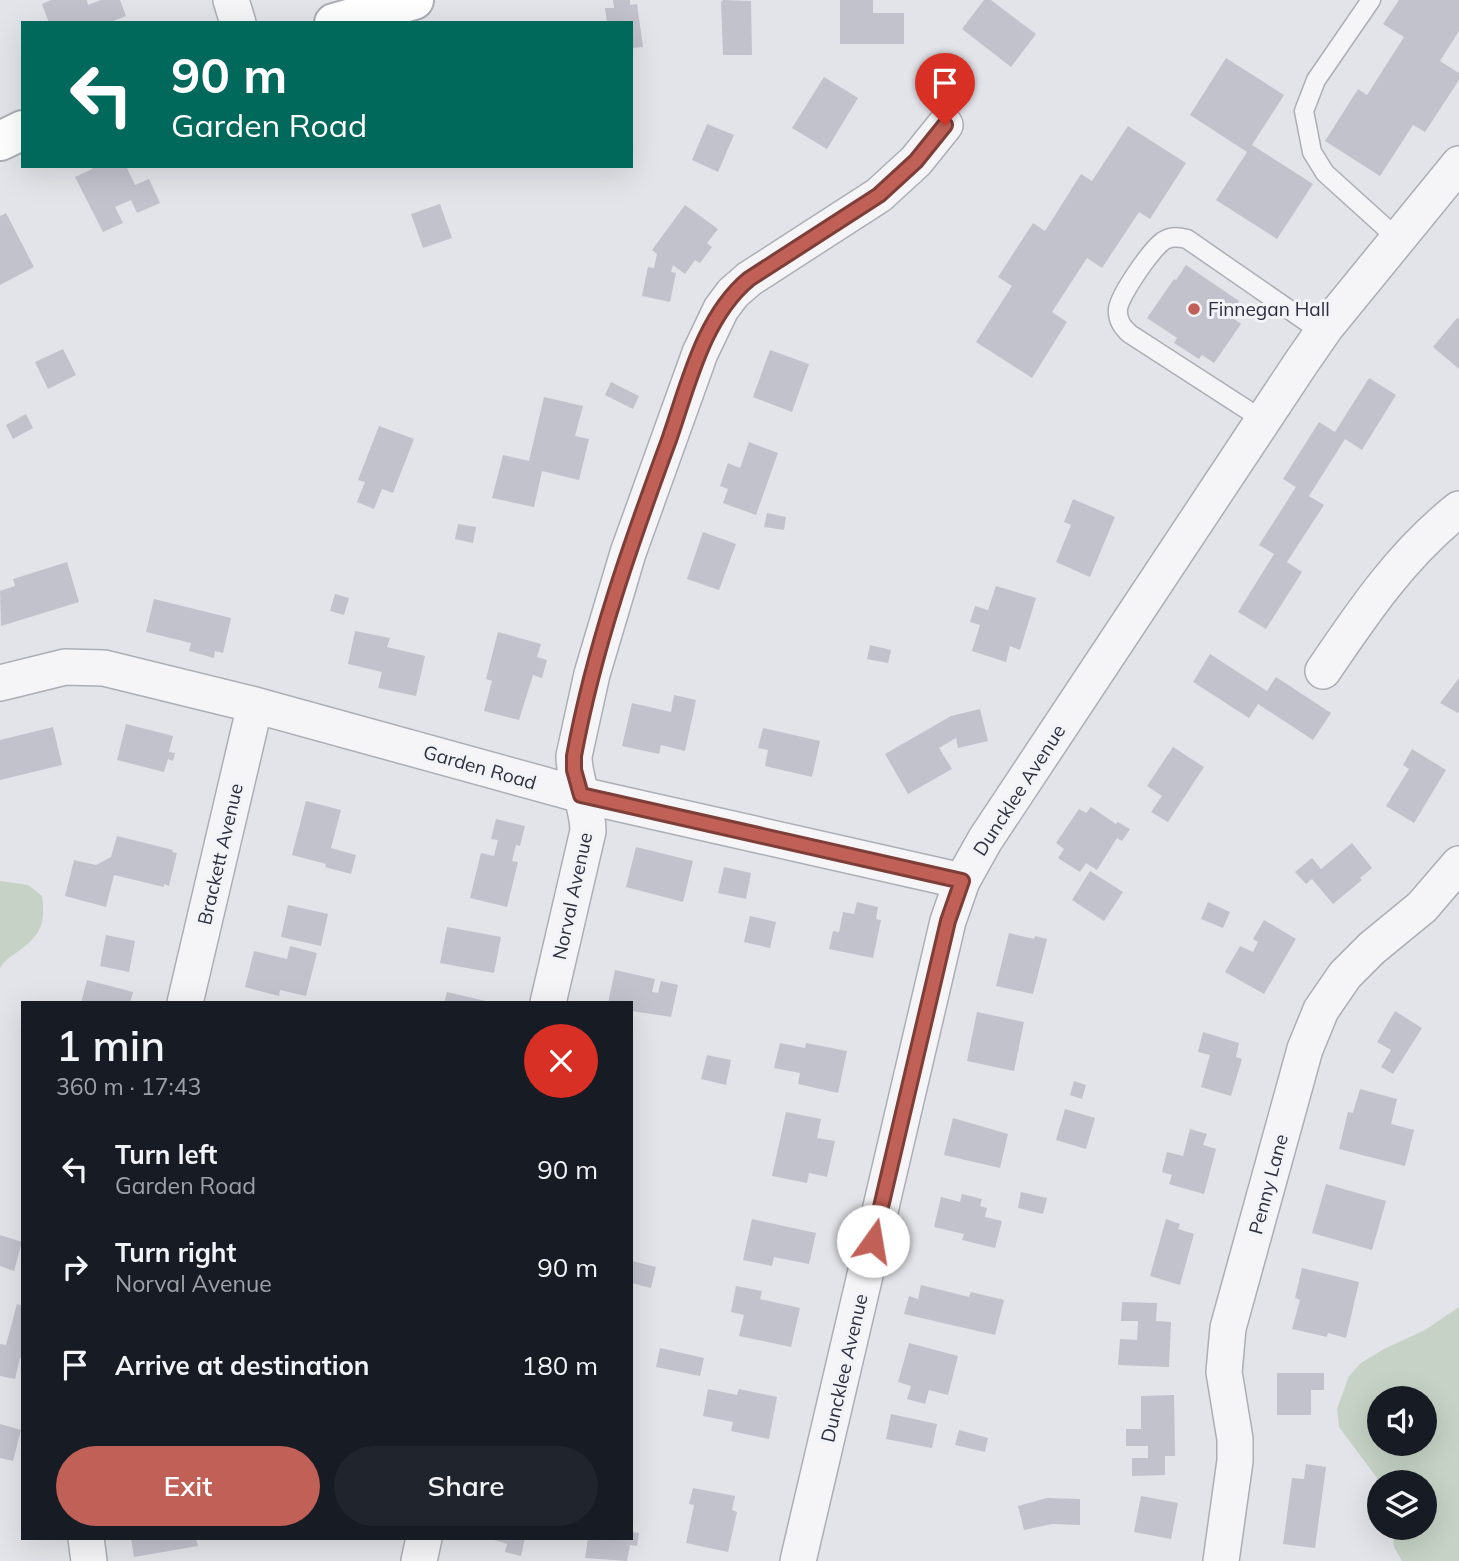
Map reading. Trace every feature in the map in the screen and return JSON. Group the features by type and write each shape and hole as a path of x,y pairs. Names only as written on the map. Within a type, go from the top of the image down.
{"street":[{"path":"231,0 237,21"},
{"path":"341,21 414,0"},
{"name":"Norval Avenue","path":"548,1001 588,831 574,770 574,756 592,674 608,614 696,365 722,309 733,293 749,279 879,195 916,161 945,125"},
{"path":"0,141 21,131"},
{"name":"Duncklee Avenue","path":"798,1561 948,921 962,881 993,829 1323,333 1459,164"},
{"path":"1323,671 1391,575 1436,528 1459,509"},
{"name":"Garden Road","path":"0,683 47,670 84,666 158,680 581,795 962,881"},
{"name":"Brackett Avenue","path":"185,1001 255,705"},
{"name":"Penny Lane","path":"1221,1561 1235,1461 1235,1439 1224,1372 1228,1328 1305,1049 1321,1010 1345,975 1372,948 1422,907 1459,864"},
{"path":"86,1540 89,1561"},
{"path":"419,1561 424,1540"}],"lane":[{"path":"1371,0 1316,80 1304,111 1312,152 1325,173 1398,239"},
{"path":"1263,420 1130,334 1122,326 1118,317 1119,302 1154,249 1166,239 1186,239 1323,333"}],"green space":[{"path":"0,881 28,885 42,896 43,915 36,935 0,968"},
{"path":"1459,1307 1459,1561 1402,1561 1394,1547 1393,1540 1437,1540 1437,1470 1371,1470 1339,1427 1337,1409 1349,1376 1361,1363 1425,1330"}],"building":[{"path":"51,0 87,0 88,5 101,0 120,0 126,16 113,21 48,21 42,4"},
{"path":"613,0 630,0 630,5 637,4 643,47 633,48 633,21 607,21 605,8 614,8"},
{"path":"723,0 751,1 752,55 723,55"},
{"path":"840,0 873,0 873,13 904,13 904,44 840,44"},
{"path":"984,0 991,0 1036,34 1011,67 962,29"},
{"path":"1399,0 1459,0 1459,31 1440,61 1459,73 1459,80 1425,132 1413,125 1380,176 1325,141 1358,89 1367,95 1404,37 1383,24"},
{"path":"1226,58 1284,95 1252,145 1313,184 1277,239 1216,200 1247,152 1190,115"},
{"path":"824,77 858,98 827,149 792,128"},
{"path":"707,124 734,135 718,172 692,160"},
{"path":"1128,126 1186,163 1150,219 1139,212 1102,268 1087,258 1052,312 1067,322 1032,378 976,342 1012,286 998,277 1033,223 1045,231 1081,174 1092,181"},
{"path":"127,168 135,185 149,179 160,203 137,213 131,200 115,207 123,223 103,232 75,177 92,169"},
{"path":"440,204 452,238 423,248 411,214"},
{"path":"685,205 718,229 707,243 712,247 700,263 695,260 685,274 673,265 671,272 676,273 670,302 642,296 648,267 654,268 657,254 652,250"},
{"path":"6,213 34,267 0,285 0,216"},
{"name":"Finnegan Hall","path":"1186,265 1239,301 1230,316 1241,324 1214,363 1202,355 1199,359 1174,343 1177,338 1147,318"},
{"path":"1457,318 1459,319 1459,369 1433,347"},
{"path":"63,349 76,375 48,389 35,362"},
{"path":"770,350 809,364 792,412 753,397"},
{"path":"1369,378 1396,395 1362,450 1345,439 1309,496 1324,505 1287,562 1302,572 1266,629 1238,612 1274,554 1259,545 1296,487 1283,479 1319,422 1335,432"},
{"path":"611,382 639,396 633,409 605,395"},
{"path":"544,397 583,406 575,436 589,439 579,480 542,471 534,507 492,498 503,455 529,461"},
{"path":"26,414 33,428 13,439 6,425"},
{"path":"379,426 414,439 393,493 382,489 374,509 357,502 365,482 358,480"},
{"path":"749,442 778,453 756,515 723,503 728,489 720,486 728,463 740,468"},
{"path":"1073,499 1115,517 1090,577 1056,562 1071,525 1064,522"},
{"path":"767,513 786,517 784,530 764,527"},
{"path":"458,524 476,527 473,543 455,539"},
{"path":"703,532 736,544 719,590 687,579"},
{"path":"67,562 79,602 1,626 0,591 15,586 13,579"},
{"path":"996,586 1036,598 1020,650 1010,646 1006,662 972,651 980,625 970,622 975,606 988,610"},
{"path":"335,594 349,598 344,615 330,611"},
{"path":"154,599 231,618 223,653 215,651 214,658 189,651 191,643 146,632"},
{"path":"355,631 390,638 387,647 425,656 416,696 378,688 382,672 348,664"},
{"path":"498,632 541,644 537,657 547,660 542,678 533,675 519,720 484,711 492,681 486,679"},
{"path":"870,645 891,650 888,663 867,659"},
{"path":"1210,654 1267,691 1276,677 1331,713 1313,740 1258,704 1249,718 1193,682"},
{"path":"1459,678 1459,712 1458,713 1440,703"},
{"path":"674,695 696,700 685,751 661,745 659,754 622,746 632,703 671,712"},
{"path":"980,709 988,741 958,748 956,738 939,748 952,769 908,794 885,754 951,716"},
{"path":"126,724 173,736 169,752 175,753 173,761 168,759 164,772 117,760"},
{"path":"53,727 62,765 0,780 0,740"},
{"path":"763,728 820,741 812,777 765,766 768,750 758,748"},
{"path":"1173,747 1204,767 1168,822 1151,812 1162,796 1147,786"},
{"path":"1412,749 1446,770 1414,823 1386,806 1409,769 1403,765"},
{"path":"306,801 341,810 331,848 356,855 351,874 292,855"},
{"path":"1091,807 1116,824 1118,822 1130,829 1122,841 1117,838 1097,870 1086,863 1080,872 1058,858 1064,849 1056,843 1079,809 1086,813"},
{"path":"496,819 525,826 520,846 516,845 512,861 518,862 507,907 470,898 481,853 494,856 498,840 491,839"},
{"path":"117,836 177,853 169,886 114,875 106,907 65,896 74,860 96,865 111,857"},
{"path":"1352,843 1372,868 1333,904 1312,879 1306,884 1295,872 1312,858 1321,869"},
{"path":"636,847 693,861 683,902 626,887"},
{"path":"724,867 751,873 746,899 718,893"},
{"path":"1090,871 1123,892 1104,921 1072,900"},
{"path":"857,902 878,907 876,919 881,920 873,958 829,949 833,931 839,932 843,912 854,914"},
{"path":"1208,902 1230,912 1223,928 1201,919"},
{"path":"288,905 328,914 321,946 281,937"},
{"path":"750,916 776,922 770,948 744,942"},
{"path":"1264,920 1296,939 1264,994 1225,972 1240,946 1253,952 1258,942 1253,939"},
{"path":"447,927 501,937 494,973 440,963"},
{"path":"1009,933 1047,939 1033,994 996,986"},
{"path":"106,935 135,941 129,972 100,966"},
{"path":"290,946 317,953 306,996 280,990 279,996 245,987 254,951 287,959"},
{"path":"615,970 655,979 652,992 658,993 661,981 678,985 671,1017 633,1011 633,1001 608,1001"},
{"path":"87,980 133,992 131,1001 82,1001"},
{"path":"447,992 486,1001 445,1001"},
{"path":"1395,1011 1422,1028 1393,1074 1381,1067 1391,1050 1377,1042"},
{"path":"977,1012 1024,1022 1014,1071 967,1061"},
{"path":"1203,1032 1239,1043 1236,1057 1242,1059 1231,1096 1201,1087 1210,1055 1198,1052"},
{"path":"780,1043 805,1048 806,1043 847,1051 838,1093 798,1084 800,1073 774,1068"},
{"path":"707,1055 731,1060 726,1085 701,1079"},
{"path":"1074,1081 1086,1085 1082,1099 1070,1095"},
{"path":"1360,1089 1397,1099 1391,1124 1414,1130 1405,1166 1339,1149 1348,1112 1353,1113"},
{"path":"1065,1109 1095,1118 1086,1149 1056,1140"},
{"path":"786,1112 821,1119 817,1138 835,1141 827,1177 809,1173 807,1183 772,1176"},
{"path":"953,1118 1008,1134 1000,1168 944,1155"},
{"path":"1190,1129 1207,1134 1203,1145 1216,1149 1204,1194 1169,1184 1172,1175 1162,1172 1167,1152 1183,1156"},
{"path":"1326,1184 1386,1201 1372,1250 1312,1233"},
{"path":"1021,1192 1047,1198 1043,1214 1018,1208"},
{"path":"962,1194 982,1199 980,1206 987,1208 985,1217 1002,1221 995,1248 962,1240 964,1234 934,1227 941,1197 960,1202"},
{"path":"752,1219 816,1233 809,1264 774,1257 772,1266 743,1260"},
{"path":"1166,1219 1180,1224 1178,1229 1194,1234 1180,1285 1150,1276"},
{"path":"0,1235 21,1242 14,1271 0,1266"},
{"path":"633,1261 656,1267 651,1288 633,1283"},
{"path":"1302,1268 1359,1282 1346,1338 1328,1333 1327,1337 1292,1329 1300,1300 1295,1298"},
{"path":"921,1285 969,1297 971,1292 1004,1300 995,1335 904,1314 909,1296 918,1299"},
{"path":"736,1286 762,1291 760,1299 800,1308 791,1347 739,1336 744,1315 731,1312"},
{"path":"1122,1302 1157,1303 1156,1321 1171,1322 1169,1367 1118,1365 1120,1339 1137,1340 1138,1321 1121,1321"},
{"path":"17,1304 21,1305 21,1358 15,1379 0,1376 0,1344 6,1345"},
{"path":"909,1343 958,1356 948,1395 929,1390 925,1404 907,1399 911,1386 898,1382"},
{"path":"660,1348 704,1358 700,1376 656,1367"},
{"path":"1277,1373 1324,1373 1324,1390 1311,1390 1311,1415 1277,1415"},
{"path":"708,1389 737,1395 739,1389 777,1397 769,1439 731,1431 733,1422 703,1416"},
{"path":"1174,1395 1175,1456 1165,1456 1165,1475 1132,1476 1132,1458 1148,1458 1148,1446 1126,1446 1126,1429 1141,1429 1141,1396"},
{"path":"891,1414 937,1424 932,1448 886,1439"},
{"path":"0,1424 21,1430 13,1461 0,1458"},
{"path":"959,1430 988,1438 985,1452 955,1445"},
{"path":"1306,1464 1326,1467 1315,1548 1283,1544 1292,1478 1304,1479"},
{"path":"693,1488 735,1496 732,1510 737,1512 728,1552 686,1543 694,1505 689,1504"},
{"path":"1141,1496 1178,1503 1171,1539 1134,1532"},
{"path":"1047,1498 1080,1499 1080,1525 1052,1524 1024,1530 1018,1506"},
{"path":"633,1532 639,1533 637,1546 630,1545 627,1561 585,1558 588,1540 633,1540"},
{"path":"131,1540 196,1540 198,1546 134,1557"},
{"path":"494,1540 525,1540 521,1556 505,1552 507,1544"}],"place":[{"name":"Finnegan Hall","path":"1194,309"}],"route":[{"path":"873,1241 948,921 962,881 581,795 574,770 574,756 608,614 700,353 716,319 733,293 749,279 879,195 916,161 945,125"}]}
